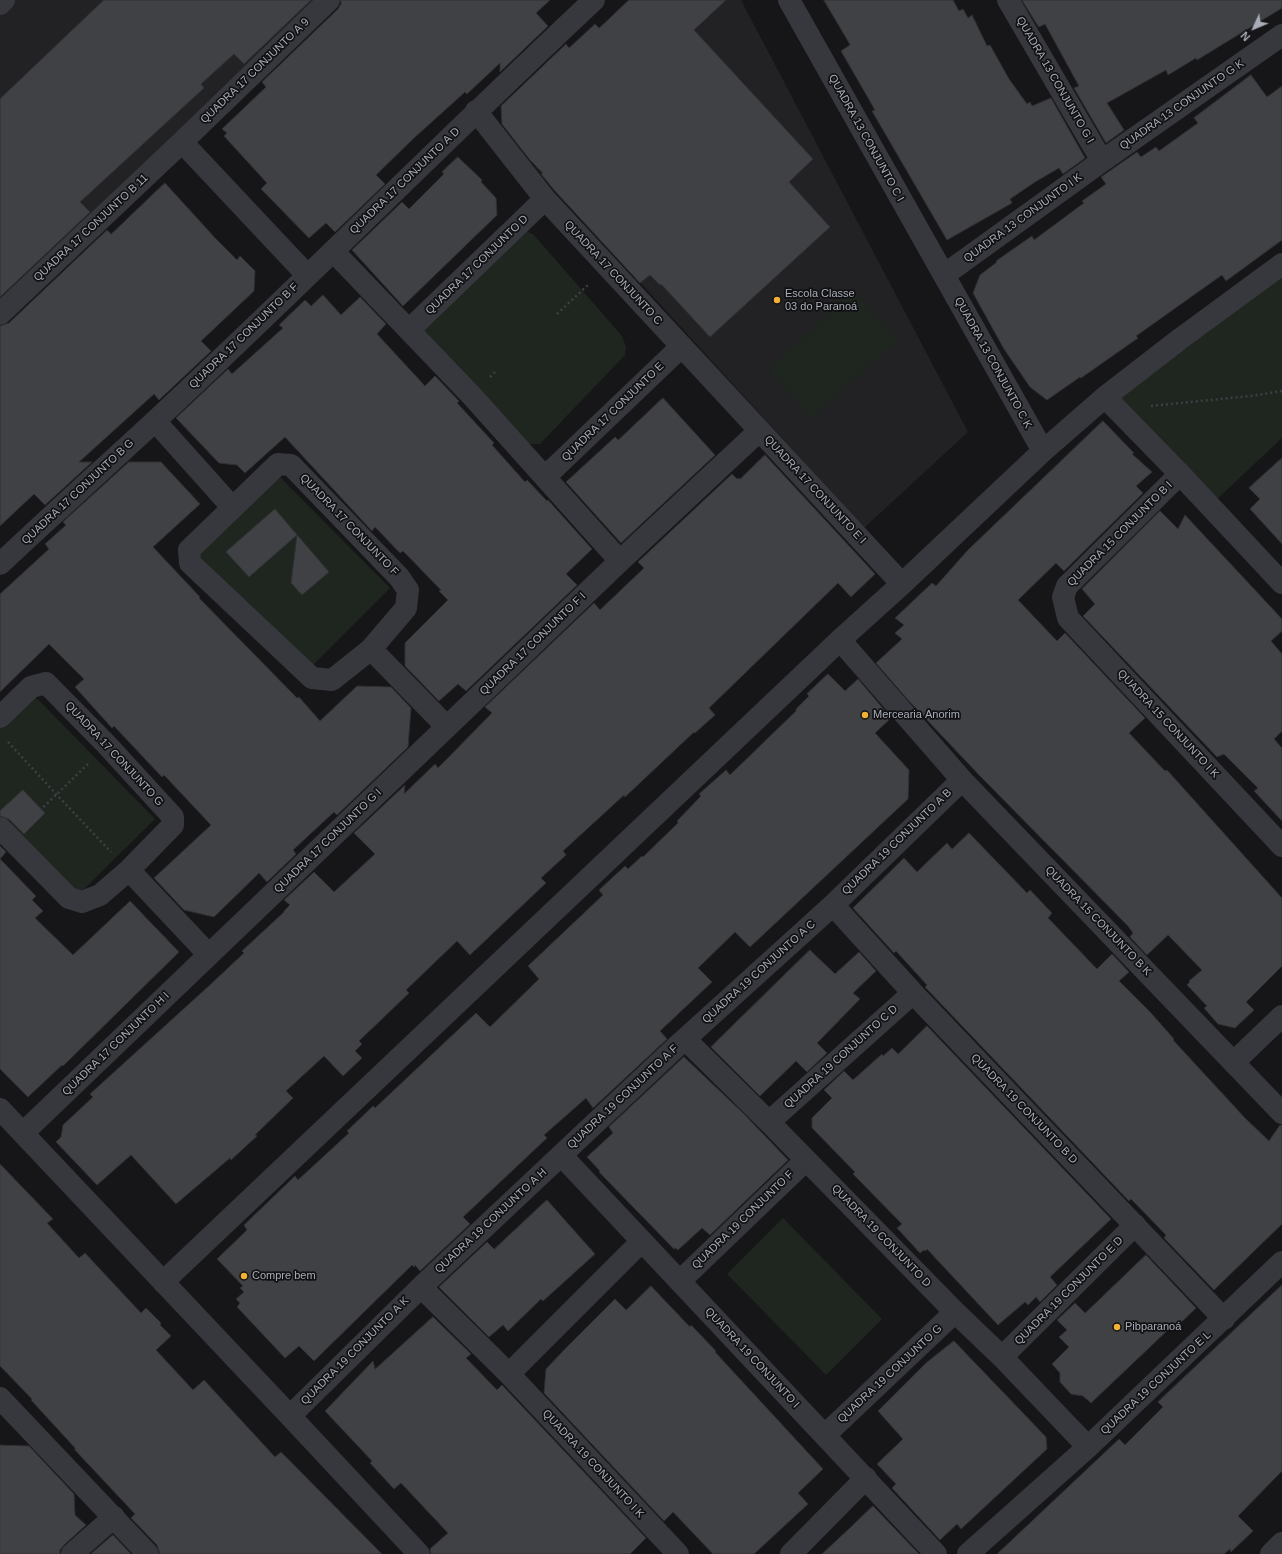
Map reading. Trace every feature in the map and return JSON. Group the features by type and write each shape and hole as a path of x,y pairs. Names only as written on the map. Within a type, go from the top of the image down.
{"street":[{"path":"0,4 4,0"},
{"name":"QUADRA 17 CONJUNTO A 9","path":"182,142 329,0"},
{"name":"QUADRA 17 CONJUNTO A D","path":"333,251 476,111 594,0"},
{"name":"QUADRA 13 CONJUNTO C I","path":"789,0 944,275"},
{"name":"QUADRA 13 CONJUNTO G I","path":"1008,0 1102,161"},
{"name":"QUADRA 13 CONJUNTO G K","path":"1102,161 1282,35"},
{"name":"QUADRA 17 CONJUNTO C","path":"476,111 545,199 759,431"},
{"path":"182,142 307,275"},
{"name":"QUADRA 17 CONJUNTO B 11","path":"0,314 182,142"},
{"name":"QUADRA 13 CONJUNTO I K","path":"944,275 1102,161"},
{"name":"QUADRA 17 CONJUNTO D","path":"409,330 545,199"},
{"path":"333,251 409,330 545,477 620,561"},
{"name":"QUADRA 17 CONJUNTO B F","path":"155,421 333,251"},
{"path":"163,1282 840,640 902,584 1043,451 1111,403 1180,339 1282,264"},
{"name":"QUADRA 13 CONJUNTO C K","path":"944,275 1043,451"},
{"name":"QUADRA 17 CONJUNTO E","path":"545,477 681,347"},
{"path":"1111,403 1282,583"},
{"path":"155,421 232,507 189,550 190,563 312,678 332,680 371,649 447,727"},
{"name":"QUADRA 17 CONJUNTO B G","path":"0,564 155,421"},
{"name":"QUADRA 17 CONJUNTO E I","path":"620,561 759,431 902,584"},
{"name":"QUADRA 17 CONJUNTO F","path":"232,507 278,464 291,465 399,576 408,590 406,608 371,649"},
{"name":"QUADRA 15 CONJUNTO B I","path":"1063,597 1067,586 1180,474"},
{"name":"QUADRA 17 CONJUNTO F I","path":"447,727 620,561"},
{"name":"QUADRA 15 CONJUNTO I K","path":"1063,597 1068,618 1282,846"},
{"name":"QUADRA 15 CONJUNTO B K","path":"840,640 962,780 1282,1113"},
{"name":"QUADRA 17 CONJUNTO G","path":"0,717 30,687 46,683 108,745 173,817 173,825 128,870 100,895 82,902 69,898 5,834"},
{"name":"QUADRA 17 CONJUNTO G I","path":"209,955 447,727"},
{"name":"QUADRA 19 CONJUNTO A B","path":"833,905 962,780"},
{"path":"128,870 209,955"},
{"name":"QUADRA 19 CONJUNTO B D","path":"833,905 913,992 1224,1319"},
{"name":"QUADRA 19 CONJUNTO A C","path":"685,1039 833,905"},
{"name":"QUADRA 17 CONJUNTO H I","path":"23,1133 209,955"},
{"name":"QUADRA 19 CONJUNTO C D","path":"769,1122 913,992"},
{"path":"1234,1062 1282,1016"},
{"name":"QUADRA 19 CONJUNTO D","path":"685,1039 769,1122 955,1312 1002,1356 1088,1447"},
{"name":"QUADRA 19 CONJUNTO A F","path":"561,1154 685,1039"},
{"path":"0,1109 419,1554"},
{"name":"QUADRA 19 CONJUNTO I","path":"561,1154 936,1554"},
{"name":"QUADRA 19 CONJUNTO A H","path":"420,1287 561,1154"},
{"name":"QUADRA 19 CONJUNTO F","path":"680,1281 806,1160"},
{"name":"QUADRA 19 CONJUNTO E D","path":"1002,1356 1135,1225"},
{"path":"509,1374 642,1241"},
{"name":"QUADRA 19 CONJUNTO E L","path":"968,1554 1088,1447 1224,1319 1282,1262"},
{"name":"QUADRA 19 CONJUNTO I K","path":"420,1287 509,1374 678,1554"},
{"name":"QUADRA 19 CONJUNTO A K","path":"290,1416 420,1287"},
{"name":"QUADRA 19 CONJUNTO G","path":"825,1435 955,1312"},
{"path":"1,1401 148,1554"},
{"path":"790,1554 866,1478"},
{"path":"72,1554 114,1518"},
{"path":"1271,1554 1282,1543"}],"path":[{"path":"557,314 607,267"},
{"path":"1111,403 1251,396 1282,391"},
{"path":"5,738 128,870"},
{"path":"5,834 56,794 108,745"}],"shaded area":[{"path":"4,0 326,0 0,314 0,4"},
{"name":"Escola Classe 03 do Paranoá","path":"719,0 741,0 968,432 864,528 535,167"},
{"path":"527,231 534,235 622,336 626,347 625,355 540,444 529,444 423,335 426,319"},
{"path":"1282,270 1282,438 1214,502 1116,397"},
{"path":"854,291 898,340 812,418 768,369"},
{"path":"275,472 390,588 307,671 192,554"},
{"path":"25,686 155,819 79,894 0,814 0,712"},
{"path":"783,1218 882,1319 826,1375 727,1274"}],"building":[{"path":"104,0 311,0 244,64 234,54 201,84 204,88 80,202 90,212 0,297 0,99"},
{"path":"341,0 550,0 536,13 548,26 500,72 500,63 467,94 465,92 414,138 376,175 385,184 335,232 326,223 309,238 261,189 267,183 224,136 227,133 222,129 266,87 262,82 338,9 341,4"},
{"path":"629,0 726,0 694,30 813,159 789,182 830,227 710,337 661,284 660,285 650,275 640,283 555,191 541,174 543,173 530,160 502,124 501,106 566,44 569,48 595,24 599,28"},
{"path":"824,0 953,0 959,11 963,9 968,18 972,15 987,46 990,45 1009,79 1027,104 1030,102 1032,106 1051,98 1085,158 1063,174 1059,168 1035,182 1010,199 1012,203 947,240 872,111 875,110 841,51 850,45"},
{"path":"1022,0 1282,0 1282,8 1197,60 1196,58 1168,75 1166,70 1107,103 1124,130 1106,143 1074,88 1079,86 1045,24 1039,27"},
{"path":"1251,75 1267,97 1282,86 1282,240 1226,281 1222,275 1136,336 1138,338 1047,400 1030,387 1004,349 973,293 980,275 997,262 996,261 1032,236 1034,240 1084,203 1082,201 1106,184 1101,177 1137,152 1141,157 1156,147 1159,151 1198,123 1194,118"},
{"path":"458,157 482,180 481,182 496,198 497,215 403,306 352,250 402,202 409,209 444,174 442,172"},
{"path":"165,183 237,260 240,256 255,271 254,291 201,341 211,351 159,400 154,394 79,462 92,462 45,505 34,494 0,526 0,326 9,323 107,230 111,234"},
{"path":"323,295 341,315 360,297 386,324 377,334 425,386 435,376 459,401 457,403 494,443 492,445 525,482 527,480 547,501 548,500 592,549 566,574 577,585 466,691 458,684 439,701 405,666 405,643 448,600 439,591 441,590 403,551 400,553 375,527 372,531 285,437 245,473 237,465 219,463 176,418 228,369 232,374 283,328 279,325 305,300 311,306"},
{"path":"663,398 715,455 621,543 566,482 615,437 618,440"},
{"path":"1103,421 1134,453 1132,454 1152,472 1136,486 1143,493 1064,571 1056,563 1018,600 1057,641 1065,633 1145,718 1129,733 1165,771 1167,770 1282,898 1282,966 1246,1002 1254,1010 1235,1028 1218,1024 1204,1008 1207,1006 1187,985 1190,982 1189,981 1202,970 1168,935 1147,955 1130,937 1133,933 1128,926 981,777 909,701 876,663 902,639 895,633 904,625 895,618 932,583 936,586 968,550"},
{"path":"765,455 875,574 851,597 838,583 709,708 715,715 695,733 694,732 625,797 624,795 563,851 566,855 541,878 546,883 470,955 457,941 406,990 409,993 359,1041 362,1044 355,1051 362,1058 343,1076 324,1056 286,1091 293,1098 255,1135 257,1136 231,1160 230,1158 176,1204 131,1155 97,1185 56,1142 61,1137 63,1125 93,1097 90,1094 244,953 242,951 290,905 284,900 314,872 334,892 375,854 354,833 405,785 404,794 435,764 438,768 492,713 485,707 594,603 600,610 644,568 638,562 732,474 737,479 740,479"},
{"path":"1282,458 1282,544 1250,509 1260,499 1249,488"},
{"path":"129,462 161,462 200,504 153,547 200,597 199,598 297,698 299,697 320,721 357,686 391,687 411,708 408,747 337,815 334,812 293,850 296,854 267,882 259,873 214,917 184,910 154,878 211,825 164,775 162,777 114,726 112,728 75,687 84,679 49,644 0,692 0,594 49,549 45,544 66,525 63,522"},
{"path":"275,509 329,572 302,595 291,583 297,535 249,577 226,552"},
{"path":"1160,511 1178,529 1185,515 1282,619 1282,631 1271,641 1282,654 1282,731 1274,739 1282,748 1282,821 1254,791 1258,788 1224,754 1217,757 1083,616 1095,604 1082,589"},
{"path":"828,674 845,691 858,679 891,718 875,733 909,770 908,799 750,947 735,932 698,968 712,982 660,1031 667,1039 593,1108 586,1098 544,1135 547,1138 463,1217 470,1224 420,1271 415,1265 414,1267 412,1265 314,1361 299,1346 285,1358 237,1307 240,1303 236,1299 244,1292 240,1288 243,1286 217,1259 247,1230 244,1225 295,1176 298,1180 349,1133 347,1131 373,1106 375,1108 476,1013 490,1027 539,979 528,966 603,895 599,890 625,866 628,869 642,856 643,857 678,823 677,821 701,796 699,794 726,770 730,775 796,711 796,709 809,696 807,694"},
{"path":"23,790 45,813 24,834 9,819 0,816 0,811"},
{"path":"969,833 1027,893 1030,890 1052,913 1048,918 1097,969 1112,954 1129,972 1119,981 1151,1013 1174,1039 1173,1040 1245,1118 1269,1141 1280,1125 1282,1125 1282,1224 1214,1290 1164,1238 1166,1235 1131,1199 1129,1201 925,987 927,985 896,951 894,953 853,908 904,858 917,872 947,843 952,849"},
{"path":"0,846 6,852 0,859"},
{"path":"0,859 36,896 32,900 43,911 35,918 73,955 130,901 179,952 63,1066 62,1065 28,1097 0,1069"},
{"path":"810,950 835,974 859,952 876,971 853,993 860,999 817,1043 827,1053 807,1072 796,1061 760,1096 711,1047"},
{"path":"927,1026 1111,1219 1050,1277 1057,1285 1040,1302 1036,1297 1028,1305 1025,1302 998,1325 927,1249 926,1251 924,1250 920,1253 897,1228 902,1224 853,1174 855,1172 812,1128 812,1118 832,1098 824,1090 844,1071 853,1080 882,1054 883,1056 892,1048 898,1054"},
{"path":"684,1057 743,1113 788,1160 710,1235 702,1228 678,1250 676,1248 674,1249 599,1172 600,1171 587,1157 613,1133 609,1127"},
{"path":"0,1164 53,1219 47,1223 79,1258 85,1253 141,1313 146,1308 161,1323 160,1325 171,1336 156,1350 193,1390 204,1380 275,1457 281,1452 382,1554 160,1554 157,1545 131,1518 135,1514 74,1449 76,1449 31,1400 32,1399 0,1366"},
{"path":"547,1200 595,1254 543,1301 541,1299 508,1331 503,1325 489,1337 439,1287 487,1242 494,1249"},
{"name":"Pibparanoá","path":"1146,1255 1196,1308 1172,1331 1170,1328 1091,1403 1083,1396 1071,1394 1060,1382 1060,1373 1052,1364 1069,1347 1059,1337 1067,1330 1057,1320 1075,1303 1085,1313"},
{"path":"1282,1285 1282,1471 1238,1516 1253,1531 1231,1552 1230,1549 1224,1554 997,1554 1119,1439 1125,1445 1163,1407 1158,1402"},
{"path":"651,1286 690,1327 691,1325 716,1351 715,1352 823,1469 798,1493 808,1504 754,1554 713,1554 673,1512 664,1521 544,1393 546,1369 615,1299 626,1310"},
{"path":"433,1317 471,1354 466,1358 497,1390 502,1385 646,1538 630,1554 431,1554 430,1549 448,1533 401,1483 394,1489 370,1463 372,1461 325,1411 373,1361 375,1369"},
{"path":"954,1341 1046,1437 1047,1449 961,1529 957,1524 940,1540 892,1488 896,1484 877,1464 903,1439 878,1411 926,1363"},
{"path":"0,1445 29,1446 74,1494 75,1515 86,1525 64,1545 60,1550 60,1554 0,1554"},
{"path":"873,1506 919,1554 822,1554 852,1526"},
{"path":"113,1535 131,1554 91,1554"}],"place":[{"name":"Escola Classe 03 do Paranoá","path":"777,300"},
{"name":"Mercearia Anorim","path":"865,715"},
{"name":"Compre bem","path":"244,1276"},
{"name":"Pibparanoá","path":"1117,1327"}]}
